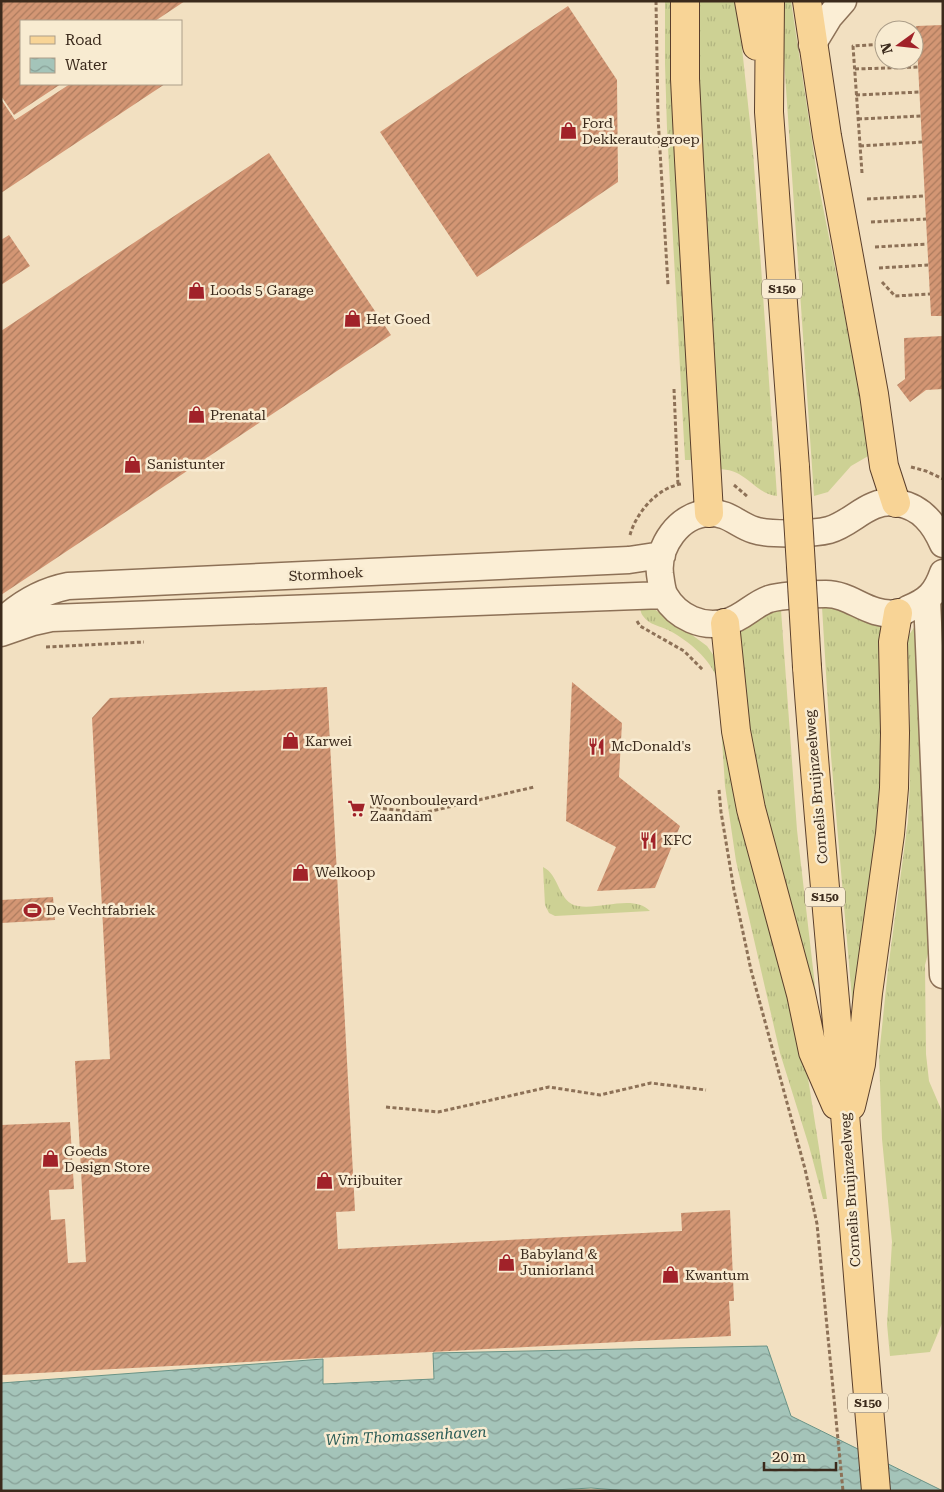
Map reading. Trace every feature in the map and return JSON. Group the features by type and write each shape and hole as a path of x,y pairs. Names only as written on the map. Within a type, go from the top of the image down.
{"main road":[{"path":"684,1 685,79 709,513"},
{"name":"Cornelis Bruijnzeelweg","path":"749,1 769,112"},
{"name":"Cornelis Bruijnzeelweg","path":"770,1 769,112 806,667 876,1491"},
{"path":"807,1 812,45 872,385 884,466 896,503"},
{"path":"846,1127 861,1064 868,993 890,834 894,788 893,642 898,613"},
{"path":"725,623 736,731 751,809 798,985 813,1052 846,1127"}],"street":[{"path":"812,45 829,18 843,1"},
{"path":"943,544 931,521 917,510 896,503 880,504 866,508 850,520 829,530 779,534 754,530 731,517 709,513 689,519 668,538 662,554 660,573 664,595 673,607 681,614 707,624 725,623 736,619 762,602 772,598 826,594 839,596 866,609 898,613 918,606 928,599 938,587 943,573"},
{"name":"Stormhoek","path":"1,622 41,594 52,589 68,586 629,560 662,554"},
{"path":"452,567 455,603"},
{"path":"1,633 50,618 664,595"},
{"path":"928,599 943,975"}],"path":[{"path":"864,182 853,46 874,45"},
{"path":"855,70 874,69"},
{"path":"856,95 920,92"},
{"path":"858,119 921,116"},
{"path":"860,146 922,142"},
{"path":"866,191 868,207"},
{"path":"867,199 925,196"},
{"path":"870,215 873,231"},
{"path":"871,222 926,219"},
{"path":"874,239 877,254"},
{"path":"875,247 927,244"},
{"path":"878,261 882,283 895,296 930,294"},
{"path":"879,268 928,265"},
{"path":"370,807 423,813 534,787"},
{"path":"386,1107 438,1112 549,1088 600,1095 651,1083 706,1090"},
{"path":"824,1295 843,1491"}],"green space":[{"path":"665,1 676,1 697,460 685,460 667,129"},
{"path":"694,1 737,1 753,151 777,496 762,491 736,472 715,469"},
{"path":"780,1 791,1 819,187 857,377 870,455 851,466 828,492 814,496"},
{"path":"640,605 651,607 662,614 669,622 688,632 707,646 714,656 719,670 805,1059 827,1199 823,1199 809,1146 780,1053 736,861 725,786 718,680 710,665 698,651 667,629 648,621 640,610"},
{"path":"822,607 846,612 884,627 889,720 857,1056 831,756"},
{"path":"781,610 797,830 823,1055 769,838 747,722 738,631 769,614"},
{"path":"917,623 931,942 925,965 926,1054 929,1081 941,1109 943,1142 943,1321 930,1352 890,1356 887,1324 892,1242 882,1139 879,1056 888,969 908,821 910,704 907,644 909,635"},
{"path":"543,867 553,876 566,900 571,904 587,907 626,903 643,906 650,911 555,916 549,913 545,905"}],"water":[{"name":"Wim Thomassenhaven","path":"767,1346 791,1416 943,1491 630,1491 591,1488 535,1491 1,1491 1,1383 323,1359 323,1384 434,1379 433,1353"}],"building":[{"path":"1,1 185,1 156,20 20,20 20,85 59,85 14,115 1,96"},
{"path":"568,6 617,80 618,182 477,277 380,132"},
{"path":"943,25 943,316 931,316 918,70 924,70 924,26"},
{"path":"68,85 163,85 1,193 1,99 15,120"},
{"path":"269,153 391,335 1,595 1,331"},
{"path":"9,235 30,266 1,285 1,240"},
{"path":"943,336 943,389 926,390 910,402 897,385 905,379 904,338"},
{"path":"572,682 622,723 619,777 680,826 655,888 597,891 616,847 566,821"},
{"path":"327,687 355,1211 336,1212 338,1249 682,1231 681,1213 730,1210 734,1301 729,1301 731,1336 1,1375 1,1125 70,1122 74,1189 49,1190 51,1220 65,1219 68,1263 86,1262 75,1061 110,1059 92,718 110,698"},
{"path":"53,897 55,920 1,923 1,900"}],"place":[{"name":"Ford Dekkerautogroep","path":"568,131"},
{"name":"Loods 5 Garage","path":"196,290"},
{"name":"Het Goed","path":"352,319"},
{"name":"Prenatal","path":"196,415"},
{"name":"Sanistunter","path":"133,464"},
{"name":"Karwei","path":"291,741"},
{"name":"McDonald's","path":"597,746"},
{"name":"Woonboulevard Zaandam","path":"356,808"},
{"name":"KFC","path":"649,840"},
{"name":"Welkoop","path":"301,872"},
{"name":"De Vechtfabriek","path":"32,910"},
{"name":"Goeds Design Store","path":"50,1159"},
{"name":"Vrijbuiter","path":"324,1180"},
{"name":"Babyland & Juniorland","path":"506,1262"},
{"name":"Kwantum","path":"671,1275"}]}
